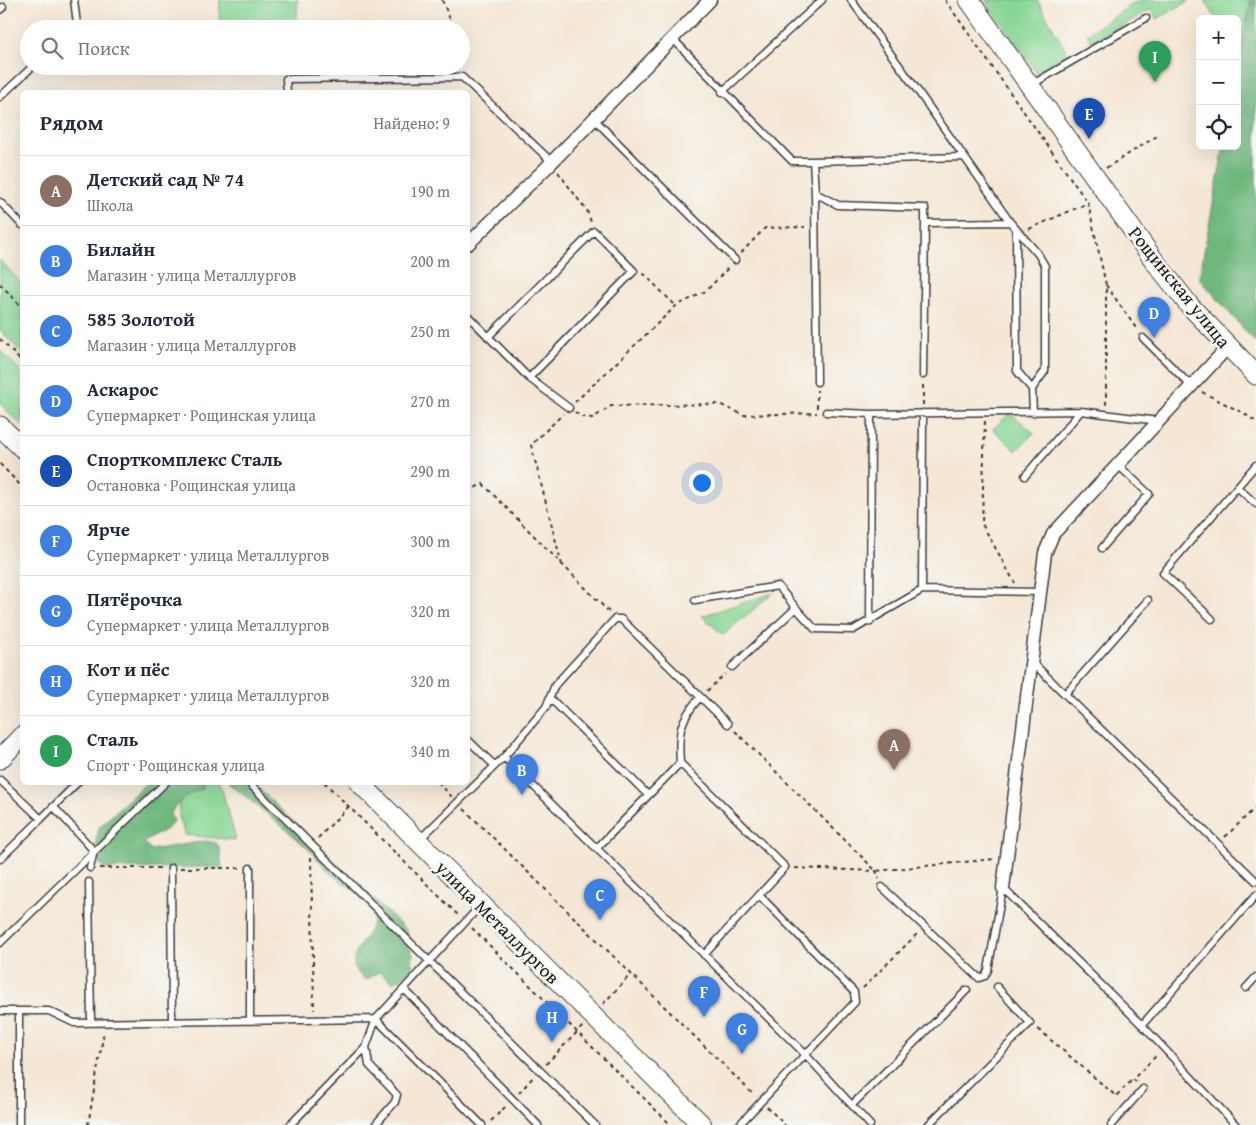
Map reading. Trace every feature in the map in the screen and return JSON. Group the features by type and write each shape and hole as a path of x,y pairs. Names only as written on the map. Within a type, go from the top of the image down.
{"main road":[{"name":"Рощинская улица","path":"969,0 1156,263 1190,306 1256,375"},
{"path":"0,426 20,446"},
{"path":"0,759 20,738"},
{"name":"улица Металлургов","path":"362,785 702,1125"}],"street":[{"path":"470,242 552,162 710,0"},
{"path":"1003,888 1045,553 1053,534 1228,347"}],"lane":[{"path":"74,0 76,20"},
{"path":"722,92 822,0"},
{"path":"851,0 1017,232 1038,254 1045,266 1046,371 1032,389"},
{"path":"1030,86 1146,18"},
{"path":"672,38 722,92 792,161 963,157"},
{"path":"0,97 23,75"},
{"path":"287,90 286,79 462,77 552,162"},
{"path":"594,119 735,260"},
{"path":"813,161 816,226 817,382"},
{"path":"815,193 838,206 925,208 923,375"},
{"path":"0,202 20,223"},
{"path":"925,223 1010,222"},
{"path":"488,337 594,231 634,271 529,378"},
{"path":"1017,232 1017,371 1032,389 1033,413"},
{"path":"470,318 529,378 569,408"},
{"path":"1143,338 1192,386"},
{"path":"826,412 871,414 1082,412 1159,421"},
{"path":"1025,476 1082,412"},
{"path":"922,590 923,413"},
{"path":"870,622 871,414"},
{"path":"1102,548 1149,494 1118,465"},
{"path":"1212,619 1163,572 1256,465"},
{"path":"1237,487 1256,504"},
{"path":"695,600 778,586 815,629 853,630 870,622 922,590 1040,592"},
{"path":"1065,694 1148,600"},
{"path":"732,667 796,608"},
{"path":"417,842 504,758 546,707 556,685 615,618 621,619 728,724"},
{"path":"1031,660 1256,881"},
{"path":"700,697 681,722 679,735 680,763 785,867 704,954"},
{"path":"550,698 648,795"},
{"path":"470,742 495,766"},
{"path":"504,758 805,1054 870,1125"},
{"path":"597,848 680,763"},
{"path":"0,780 41,819"},
{"path":"0,858 75,785"},
{"path":"0,942 163,785"},
{"path":"251,785 596,1125"},
{"path":"54,807 94,851"},
{"path":"90,868 94,851"},
{"path":"171,868 172,1022"},
{"path":"250,868 250,1021"},
{"path":"89,882 91,1023"},
{"path":"882,887 979,978 985,976 1003,888"},
{"path":"1003,888 1142,1025 1236,1125"},
{"path":"739,1125 855,1002 854,992 759,895"},
{"path":"1142,1025 1256,895"},
{"path":"290,1125 366,1047 376,1019 481,905"},
{"path":"1246,988 1256,977"},
{"path":"928,1125 1030,1023 997,987"},
{"path":"404,989 538,1125"},
{"path":"852,1105 967,990"},
{"path":"0,1011 49,1011 74,1023 105,1024 376,1019 482,1125"},
{"path":"19,1011 19,1125"},
{"path":"366,1047 369,1066 397,1095 396,1102 375,1125"},
{"path":"1111,1125 1143,1089"}],"path":[{"path":"442,0 450,20"},
{"path":"945,0 1088,203 1106,285 1106,414"},
{"path":"1077,187 1157,136"},
{"path":"552,162 587,211 594,231"},
{"path":"1017,232 1088,203"},
{"path":"562,565 531,444 676,306 706,291 765,228 816,226"},
{"path":"634,271 642,272 676,306"},
{"path":"0,284 20,305"},
{"path":"1106,285 1143,338"},
{"path":"0,339 20,360"},
{"path":"923,375 923,413"},
{"path":"569,408 581,417 593,418 612,406 719,404 744,415 817,414 817,382"},
{"path":"1192,386 1245,414 1256,422"},
{"path":"985,413 982,524 1019,591"},
{"path":"0,464 20,485"},
{"path":"470,490 483,484 615,618"},
{"path":"700,697 732,667"},
{"path":"728,724 876,871"},
{"path":"327,785 671,1125"},
{"path":"441,785 785,1125"},
{"path":"314,1020 311,845 348,806"},
{"path":"1218,844 1256,806"},
{"path":"785,867 876,871 1007,858"},
{"path":"854,996 924,926"},
{"path":"487,1125 631,974"},
{"path":"1030,1023 1116,1096 1164,1048"},
{"path":"88,1125 105,1024"},
{"path":"1133,1079 1143,1089"}],"green space":[{"path":"220,0 298,0 297,20 219,20"},
{"path":"985,0 1037,0 1069,56 1037,73"},
{"path":"1139,0 1190,0 1157,19 1151,9 1092,43 1087,34"},
{"path":"1205,0 1251,0 1241,52 1241,15 1214,15"},
{"path":"1251,0 1256,0 1256,343 1199,278 1223,150 1241,150 1241,51"},
{"path":"0,260 20,282 20,351 0,330"},
{"path":"0,350 20,370 20,424 0,404"},
{"path":"1010,413 1034,433 1016,451 993,429"},
{"path":"773,593 723,635 702,616"},
{"path":"144,785 202,785 203,788 180,801 170,815 174,820 168,828 144,842 150,850 206,841 216,843 220,849 222,868 106,869 98,862 96,842 99,827"},
{"path":"202,785 221,785 236,840 185,835 179,816 179,802 189,793 203,788"},
{"path":"231,785 255,785 408,932 404,938 413,955 412,968 401,979 393,982 379,972 366,980 357,971 354,962 356,954 371,928 373,919 371,910 358,894 328,871 296,838"}],"place":[{"name":"Сталь","path":"1155,82"},
{"name":"Спорткомплекс Сталь","path":"1089,139"},
{"name":"Аскарос","path":"1154,338"},
{"name":"Детский сад № 74","path":"894,770"},
{"name":"Билайн","path":"522,795"},
{"name":"585 Золотой","path":"600,920"},
{"name":"Ярче","path":"704,1017"},
{"name":"Кот и пёс","path":"552,1042"},
{"name":"Пятёрочка","path":"742,1054"}]}
